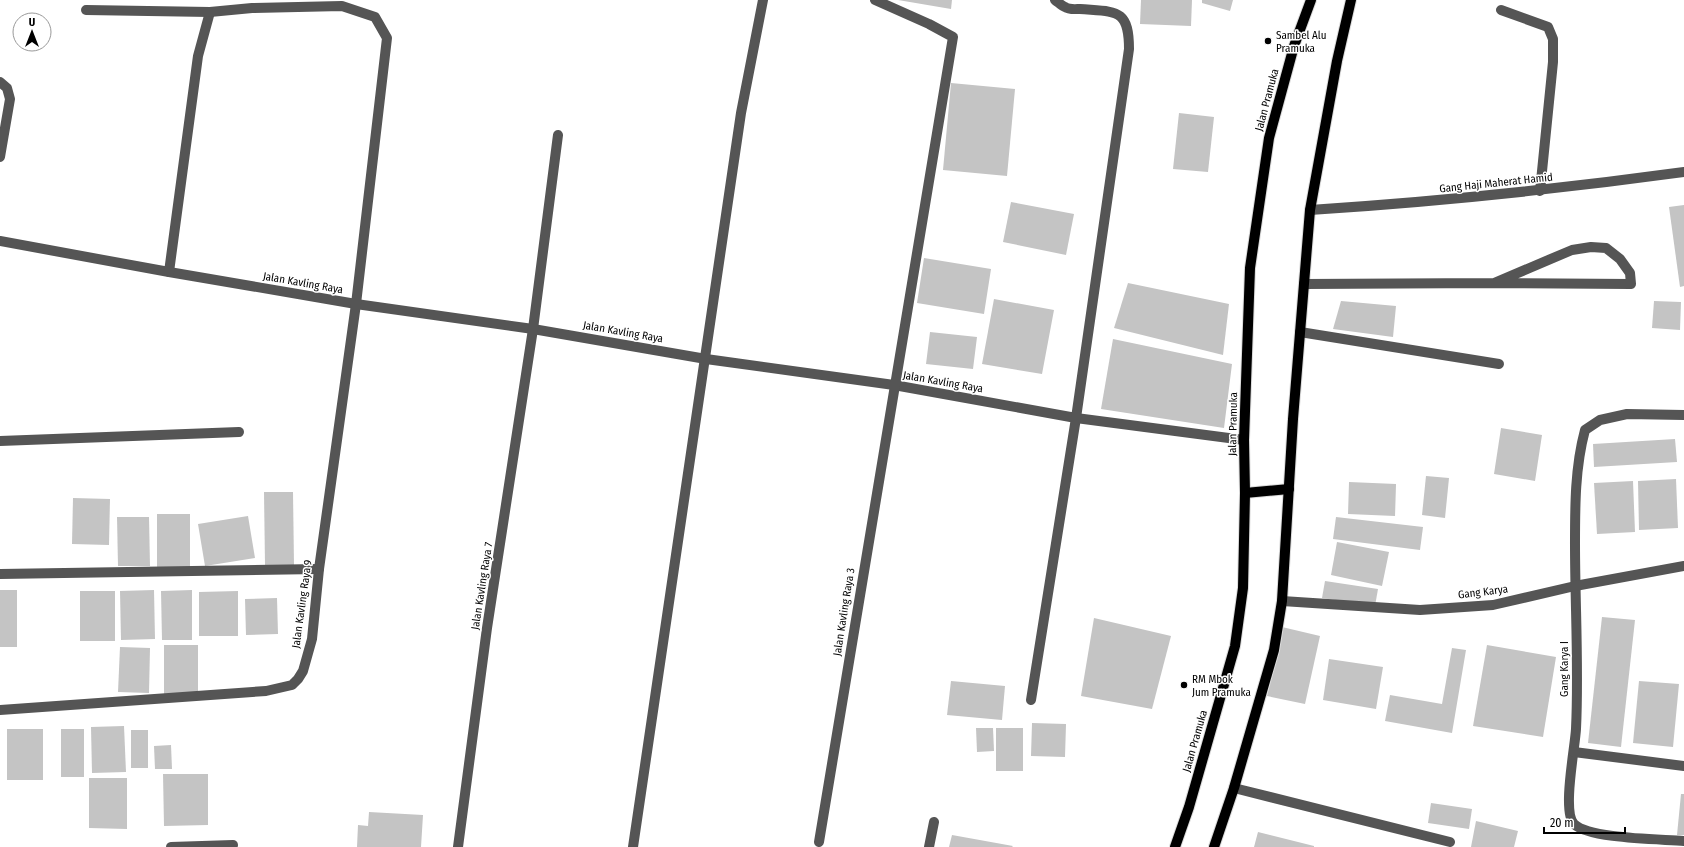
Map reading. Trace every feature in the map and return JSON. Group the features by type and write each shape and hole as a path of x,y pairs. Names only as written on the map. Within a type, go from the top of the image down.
{"main road":[{"name":"Jalan Pramuka","path":"1175,847 1189,807 1234,646 1243,588 1245,493 1244,440 1250,268 1269,138 1294,46 1311,0"},
{"path":"1214,847 1234,788 1274,650 1282,601 1300,332 1310,210 1337,60 1351,0"},
{"path":"1245,493 1289,489"}],"street":[{"path":"633,847 741,113 763,0"},
{"name":"Jalan Kavling Raya 3","path":"819,842 953,37 929,24 875,0"},
{"path":"1030,700 1076,418 1129,49 1127,23 1121,15 1111,11 1066,8 1055,0"},
{"name":"Jalan Kavling Raya 9","path":"0,710 266,691 282,689 292,685 302,671 312,639 319,569 356,304 387,38 375,17 342,6 252,8 210,12 86,10"},
{"path":"1501,10 1548,27 1553,39 1553,62 1540,191"},
{"path":"169,272 198,56 210,12"},
{"path":"0,82 7,88 0,157"},
{"name":"Jalan Kavling Raya 7","path":"458,847 487,628 533,329 558,135"},
{"name":"Gang Haji Maherat Hamid","path":"1310,210 1397,205 1540,191 1684,172"},
{"name":"Jalan Kavling Raya","path":"0,241 356,304 533,329 706,359 894,385 1076,418 1244,440"},
{"path":"1304,284 1494,282 1631,284 1630,273 1620,259 1606,248 1591,247 1572,250 1494,282"},
{"path":"1300,332 1499,364"},
{"name":"Gang Karya I","path":"1684,415 1627,414 1600,420 1585,430 1580,450 1575,506 1576,729 1568,804 1570,818 1575,825 1599,835 1684,841"},
{"path":"0,442 239,432"},
{"name":"Gang Karya","path":"1282,601 1420,610 1493,605 1575,586 1684,566"},
{"path":"0,574 319,569"},
{"path":"1574,752 1684,766"},
{"path":"1234,788 1450,842"},
{"path":"929,847 934,822"},
{"path":"171,847 233,845"}],"building":[{"path":"898,0 952,0 951,9"},
{"path":"1141,0 1192,0 1191,26 1140,24"},
{"path":"1202,0 1233,0 1230,11 1202,3"},
{"path":"951,83 1015,89 1007,176 943,170"},
{"path":"1179,113 1214,117 1208,172 1173,169"},
{"path":"1011,202 1074,214 1066,255 1003,242"},
{"path":"1684,205 1684,286 1680,287 1669,207"},
{"path":"924,258 991,269 984,314 917,303"},
{"path":"1128,283 1229,304 1223,355 1114,328"},
{"path":"994,299 1054,310 1042,374 982,364"},
{"path":"1341,301 1396,306 1393,337 1333,329"},
{"path":"1654,301 1681,302 1680,330 1652,328"},
{"path":"930,332 977,337 973,369 926,364"},
{"path":"1113,339 1232,364 1224,428 1101,409"},
{"path":"1501,428 1542,435 1535,481 1494,474"},
{"path":"1675,439 1677,462 1594,467 1593,444"},
{"path":"1426,476 1449,478 1445,518 1422,515"},
{"path":"1676,479 1678,528 1639,530 1638,481"},
{"path":"1633,481 1635,532 1597,534 1594,483"},
{"path":"1349,482 1396,484 1395,516 1348,514"},
{"path":"264,492 293,492 294,565 265,565"},
{"path":"73,498 110,499 109,545 72,544"},
{"path":"157,514 190,514 190,567 157,567"},
{"path":"248,516 255,558 205,566 198,524"},
{"path":"117,517 149,517 150,566 118,566"},
{"path":"1336,517 1423,527 1420,550 1333,539"},
{"path":"1337,542 1389,552 1382,586 1331,575"},
{"path":"1325,581 1378,589 1375,606 1322,598"},
{"path":"0,590 17,590 17,647 0,647"},
{"path":"154,590 155,639 121,640 120,591"},
{"path":"192,590 192,640 162,640 161,591"},
{"path":"80,591 115,591 115,641 80,641"},
{"path":"238,591 238,636 199,636 199,592"},
{"path":"277,598 278,634 246,635 245,599"},
{"path":"1602,617 1635,620 1621,747 1588,743"},
{"path":"1094,618 1171,636 1152,709 1081,696"},
{"path":"1282,627 1320,636 1305,704 1267,696"},
{"path":"164,645 198,645 198,695 164,695"},
{"path":"1487,645 1556,657 1543,737 1473,726"},
{"path":"120,647 150,648 149,693 118,692"},
{"path":"1452,648 1466,650 1452,733 1385,721 1390,695 1442,704"},
{"path":"1329,659 1383,667 1376,709 1323,700"},
{"path":"951,681 1005,686 1002,720 947,715"},
{"path":"1639,681 1679,684 1673,747 1633,743"},
{"path":"1032,723 1066,724 1065,757 1031,756"},
{"path":"124,726 126,772 92,773 91,727"},
{"path":"976,728 993,728 994,751 977,752"},
{"path":"996,728 1023,728 1023,771 996,771"},
{"path":"7,729 43,729 43,780 7,780"},
{"path":"61,729 84,729 84,777 61,777"},
{"path":"131,730 148,730 148,768 131,768"},
{"path":"171,745 172,769 155,769 154,746"},
{"path":"163,774 208,774 208,825 164,826"},
{"path":"89,778 127,778 127,829 89,828"},
{"path":"1681,794 1684,794 1684,835 1677,835"},
{"path":"1431,803 1472,809 1469,829 1428,823"},
{"path":"369,812 423,815 421,847 357,847 358,825 368,826"},
{"path":"1476,821 1518,831 1514,847 1471,847"},
{"path":"1258,832 1314,846 1314,847 1254,847"},
{"path":"952,835 1013,846 949,847"}],"place":[{"name":"Sambel Alu Pramuka","path":"1268,41"},
{"name":"RM Mbok Jum Pramuka","path":"1184,685"}]}
